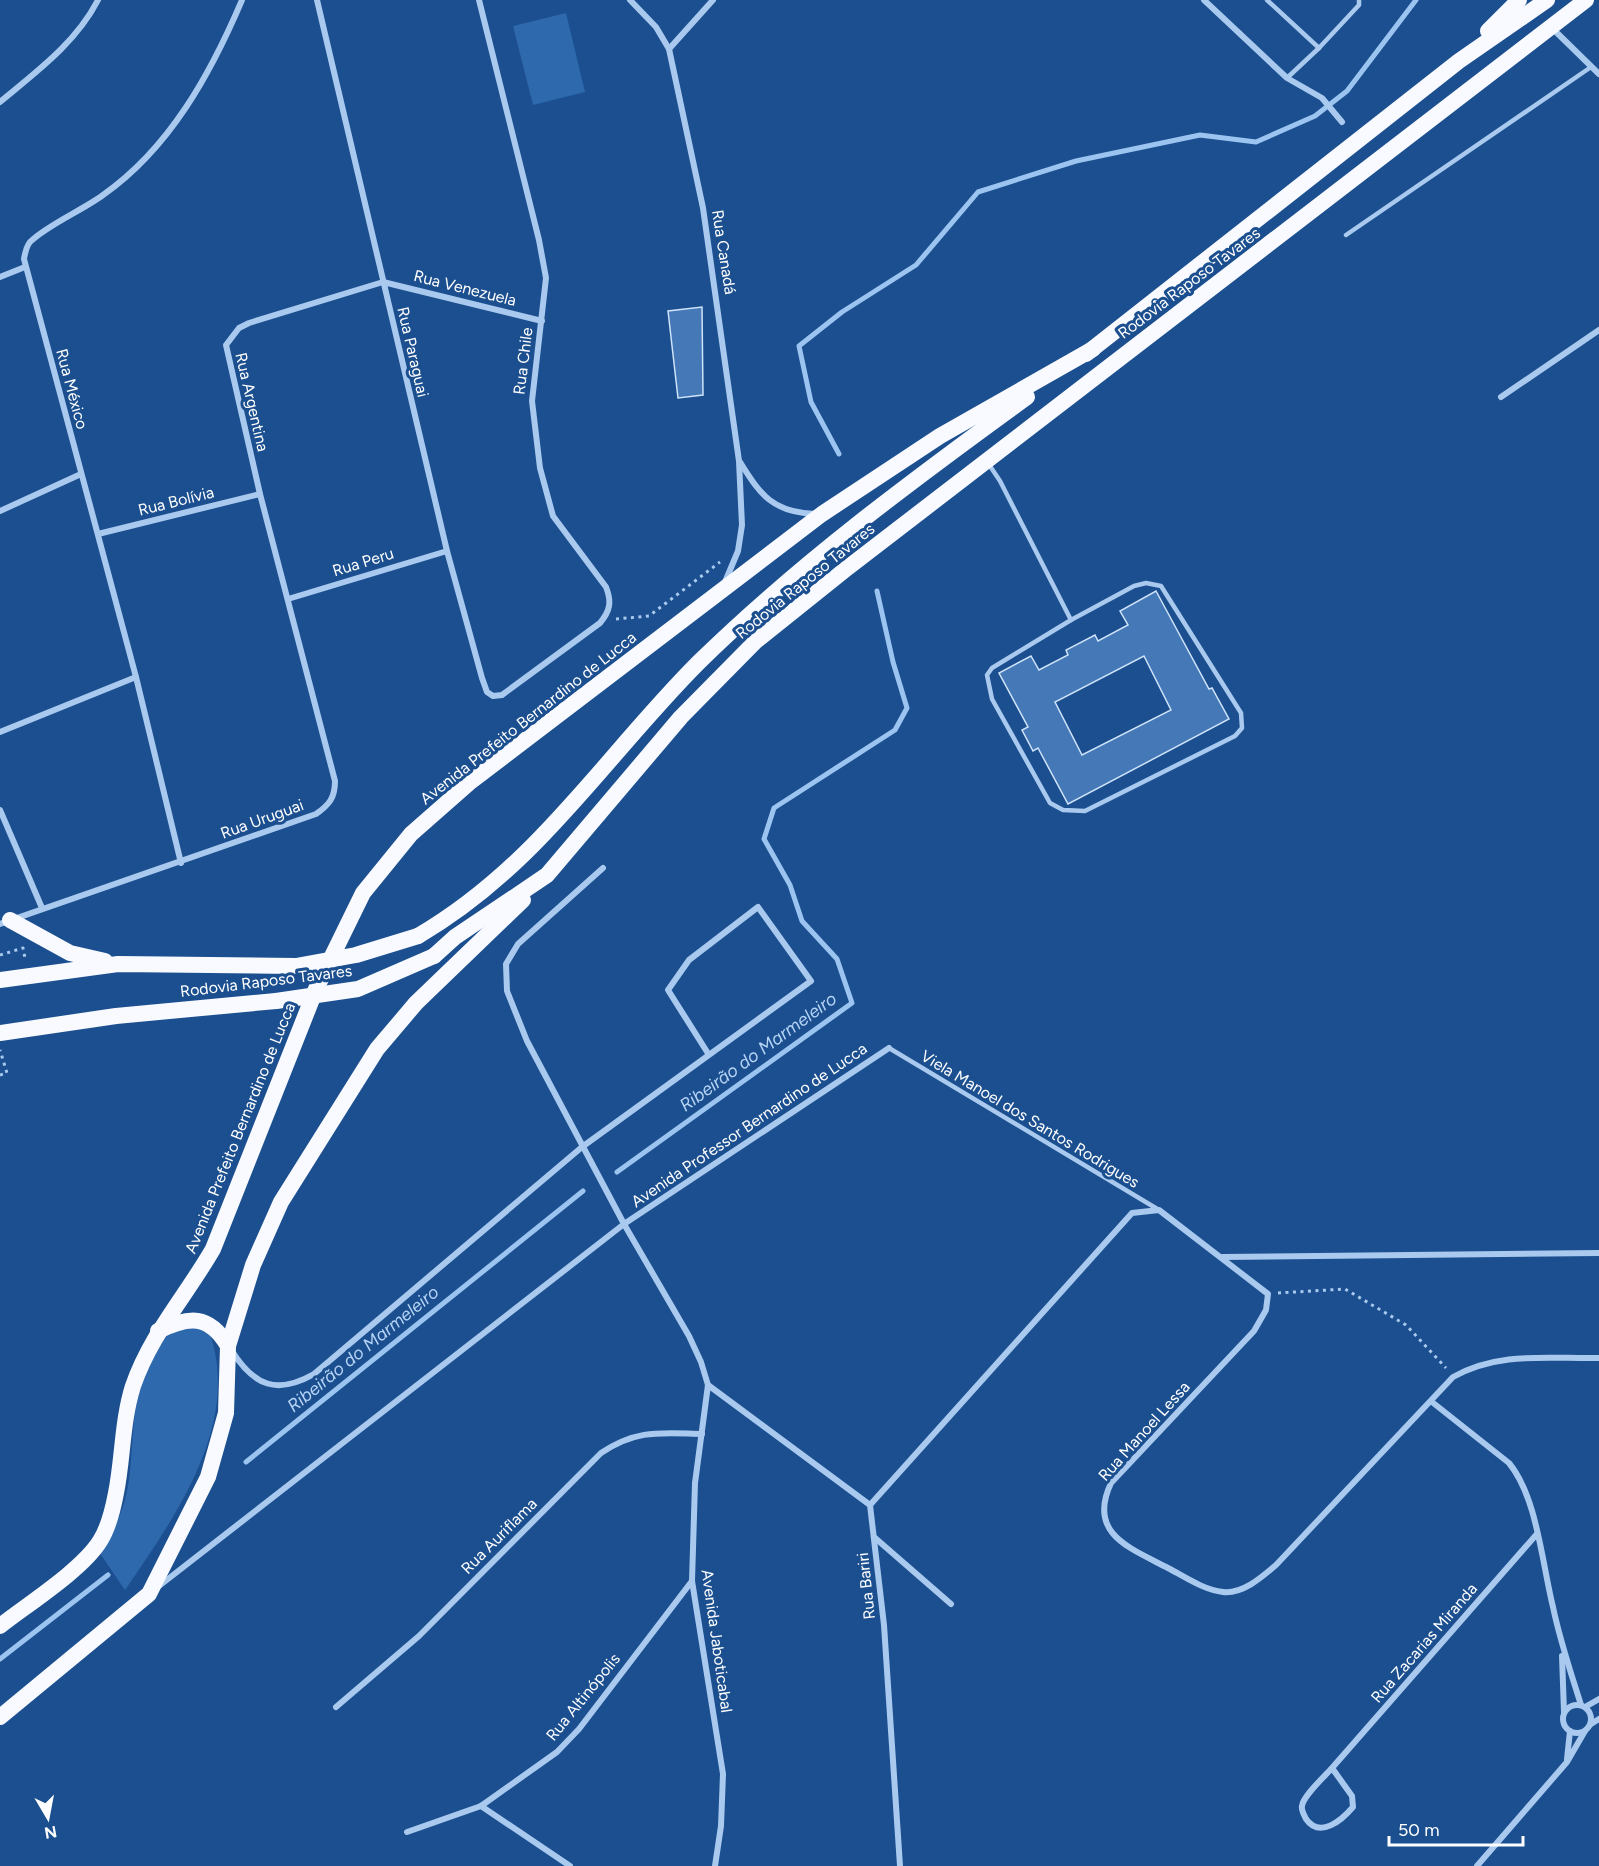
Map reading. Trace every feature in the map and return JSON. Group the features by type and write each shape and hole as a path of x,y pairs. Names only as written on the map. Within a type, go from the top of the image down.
{"highway":[{"path":"1459,61 1519,0"},
{"name":"Rodovia Raposo Tavares","path":"0,980 117,964 296,966 356,955 418,936 450,917 490,887 542,839 648,716 701,661 806,566 939,460 1093,348 1459,61 1547,0"},
{"name":"Rodovia Raposo Tavares","path":"0,1033 116,1016 276,1001 358,989 434,956 455,937 547,875 681,717 756,641 986,461 1586,0"},
{"name":"Avenida Prefeito Bernardino de Lucca","path":"0,1626 88,1556 101,1540 110,1520 116,1492 121,1444 133,1386 157,1332 191,1288 213,1249 316,989 363,893 382,867 411,834 469,783 822,514 940,436 1093,348"},
{"path":"0,1717 149,1594 208,1478 226,1413 228,1346 253,1265 281,1202 377,1049 416,1003 547,875"},
{"path":"5,922 70,953 117,964"},
{"path":"157,1332 185,1320 199,1321 213,1326 228,1346"}],"street":[{"path":"0,102 41,68 78,32 98,0"},
{"path":"0,277 26,267 25,251 30,243 104,195 140,163 168,131 194,97 218,57 242,0"},
{"name":"Rua Paraguai","path":"317,0 447,551 484,685 493,696 502,696 602,620"},
{"name":"Rua Chile","path":"479,0 539,240 546,278 532,401 546,495 553,516 606,587 610,597 609,606 608,613 602,620"},
{"path":"630,0 656,27 669,49 713,0"},
{"path":"1204,0 1287,78 1322,98 1342,122"},
{"path":"1552,27 1599,74"},
{"name":"Rua Canadá","path":"669,49 703,208 739,461 742,525 738,548 722,589"},
{"name":"Rua México","path":"26,267 136,677 181,863"},
{"name":"Rua Venezuela","path":"383,282 542,321"},
{"name":"Rua Argentina","path":"260,494 226,345 239,328 249,323 383,282"},
{"path":"1501,397 1599,330"},
{"path":"739,461 758,492 768,501 794,513 822,514"},
{"path":"0,511 81,474"},
{"name":"Rua Bolívia","path":"98,534 260,494"},
{"name":"Rua Uruguai","path":"5,922 181,863 316,814 328,806 333,798 335,781 260,494"},
{"name":"Rua Peru","path":"288,599 447,551"},
{"path":"0,732 136,677"},
{"path":"0,810 42,908"},
{"path":"582,1147 527,1041 507,991 506,964 518,944 603,868"},
{"path":"228,1346 241,1366 262,1382 280,1387 294,1385 314,1374 582,1147 709,1055 811,981 758,908 689,960 668,990 709,1055"},
{"name":"Avenida Professor Bernardino de Lucca","path":"149,1594 624,1224 889,1048"},
{"name":"Avenida Jaboticabal","path":"582,1147 689,1336 708,1385 695,1483 692,1581 723,1774 722,1826 715,1866"},
{"path":"708,1385 870,1505 1132,1213 1159,1210 1268,1294"},
{"path":"1222,1257 1599,1253"},
{"name":"Rua Manoel Lessa","path":"1268,1294 1266,1310 1254,1331 1111,1483 1102,1501 1107,1523 1120,1543 1201,1585 1225,1592 1254,1583 1276,1565 1432,1402 1453,1377"},
{"path":"1453,1377 1473,1365 1496,1359 1599,1358"},
{"path":"1432,1402 1509,1463 1518,1475 1528,1499 1562,1646 1583,1706 1590,1713 1591,1724"},
{"name":"Rua Auriflama","path":"336,1707 419,1636 601,1453 623,1438 650,1433 702,1434"},
{"name":"Rua Bariri","path":"870,1505 884,1625 900,1866"},
{"name":"Rua Zacarias Miranda","path":"1332,1768 1352,1796 1353,1807 1330,1827 1317,1828 1311,1825 1304,1816 1302,1804 1332,1768 1536,1535"},
{"path":"874,1537 951,1604"},
{"name":"Rua Altinópolis","path":"407,1832 481,1806 557,1752 579,1729 692,1581"},
{"path":"1562,1646 1564,1725 1570,1731 1578,1733 1585,1731"},
{"path":"1564,1713 1573,1705 1583,1706 1599,1699"},
{"path":"1478,1866 1567,1762 1585,1731 1599,1719"},
{"path":"1567,1762 1570,1731"},
{"path":"481,1806 570,1866"}],"lane":[{"path":"1267,0 1319,48"},
{"path":"1287,78 1359,5 1359,0"},
{"path":"1346,235 1591,67"},
{"path":"986,461 1000,481 1071,620"},
{"path":"1146,583 1161,586 1241,713 1242,728 1234,736 1085,811 1063,810 1050,803 992,699 987,675 992,668 1071,620 1134,586 1146,583"},
{"name":"Viela Manoel dos Santos Rodrigues","path":"889,1048 1159,1210"}],"path":[{"path":"602,620 649,616 738,548"},
{"path":"0,955 23,948 25,958 17,961"},
{"path":"0,1049 7,1073 0,1075"},
{"path":"1268,1294 1313,1289 1345,1289 1406,1325 1426,1344 1453,1377"}],"shaded area":[{"path":"566,13 585,92 533,105 513,26"},
{"path":"207,1326 216,1361 217,1396 211,1431 199,1465 183,1498 165,1531 125,1590 97,1549 111,1532 121,1514 130,1475 139,1393 152,1361 169,1332"}],"building":[{"path":"702,307 703,395 678,398 668,311"},
{"path":"1156,591 1209,689 1212,688 1229,719 1068,804 1038,748 1033,751 1022,730 1028,727 999,673 1031,656 1039,670 1068,655 1066,650 1095,635 1098,641 1128,625 1120,611","holes":["1144,656 1171,710 1082,755 1055,702"]}],"waterway":[{"name":"Ribeirão do Marmeleiro","path":"839,454 811,402 799,346 842,312 916,265 978,192 1076,161 1200,135 1256,142 1315,116 1347,91 1416,0"},
{"name":"Ribeirão do Marmeleiro","path":"617,1172 852,1003 837,959 802,921 790,885 764,839 774,808 895,730 907,708 893,662 877,591"},
{"name":"Ribeirão do Marmeleiro","path":"246,1462 583,1191"},
{"name":"Ribeirão do Marmeleiro","path":"0,1659 108,1575"}]}
